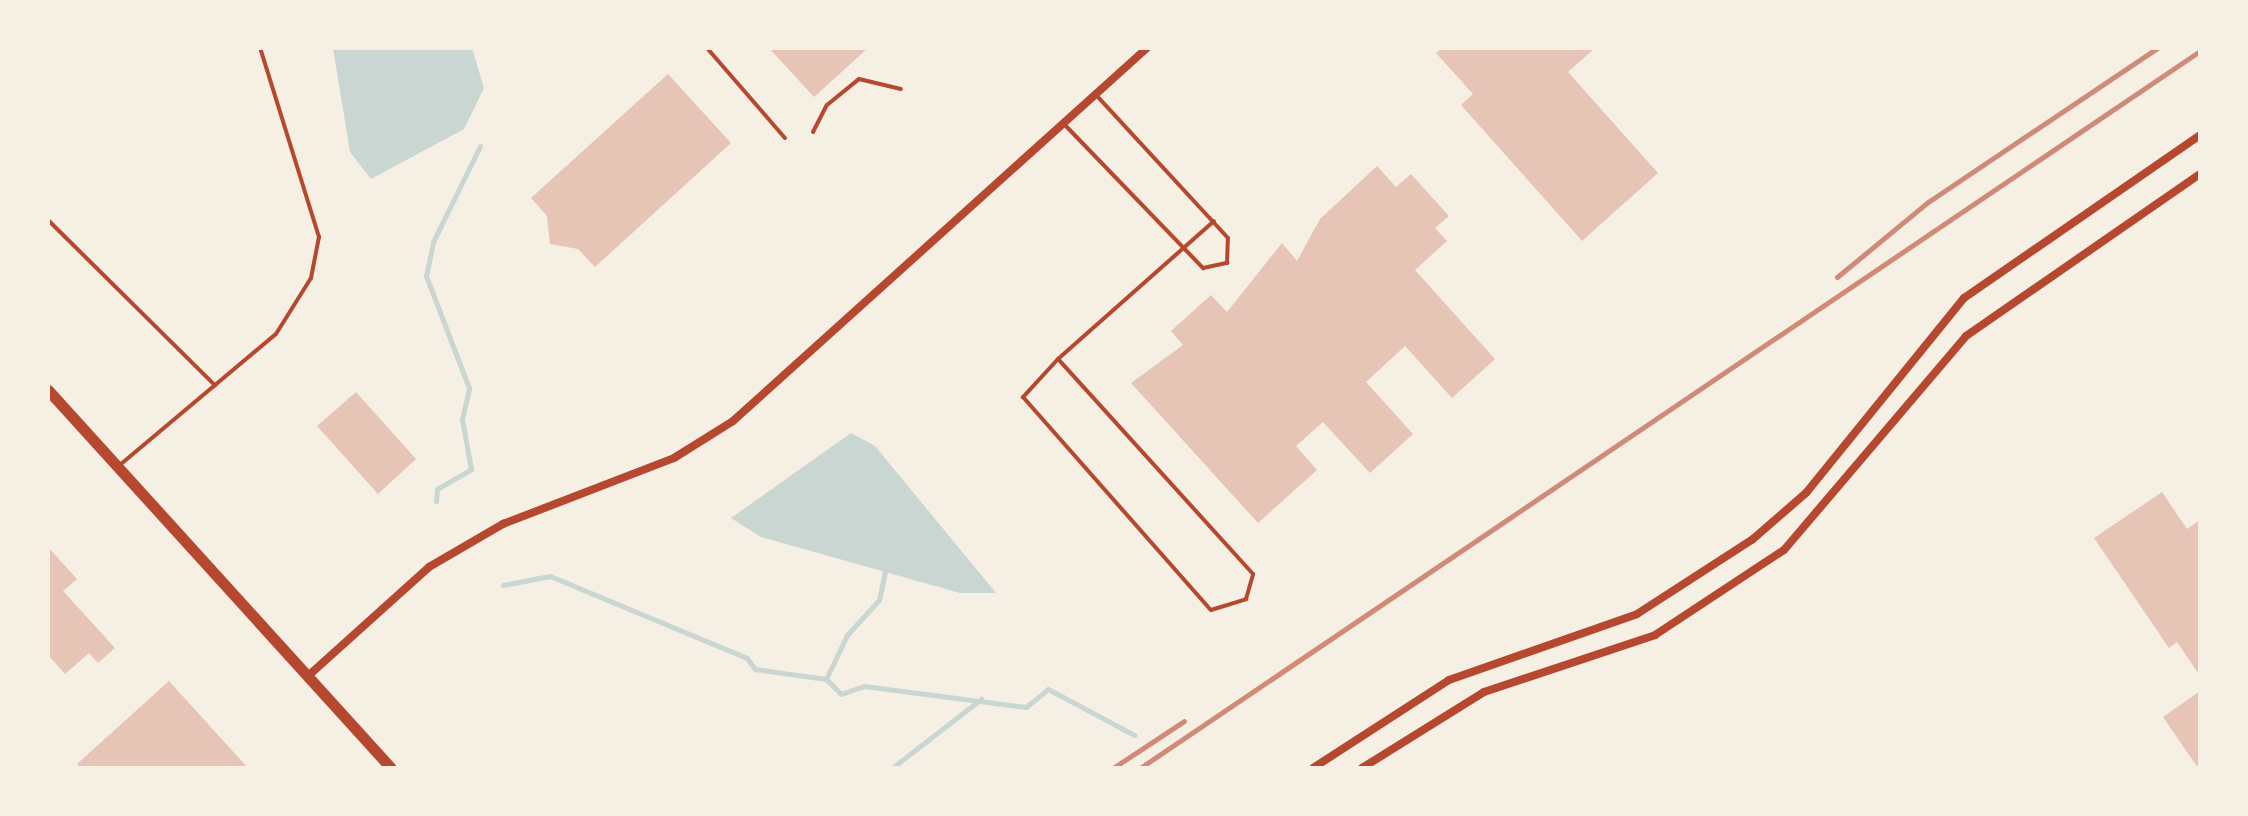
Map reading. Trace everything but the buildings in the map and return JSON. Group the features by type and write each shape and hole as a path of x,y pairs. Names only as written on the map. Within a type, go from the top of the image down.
{"main road":[{"path":"48,390 391,768"}],"street":[{"path":"308,676 429,568 502,524 674,458 732,422 1147,48"},
{"path":"1313,768 1450,680 1637,614 1753,540 1806,493 1964,298 2200,134"},
{"path":"1362,768 1484,692 1655,635 1784,550 1966,336 2200,174"}],"lane":[{"path":"118,468 288,322 317,255 260,48"},
{"path":"707,48 785,138"},
{"path":"813,132 827,105 859,79 901,89"},
{"path":"1063,124 1202,268 1227,263 1234,251 1214,222 1095,94"},
{"path":"48,220 216,385"},
{"path":"1058,359 1253,574 1246,599 1211,610 1023,397 1058,359 1214,222"}],"shaded area":[{"path":"333,48 472,48 484,88 464,129 371,179 350,152"},
{"path":"851,433 875,446 996,593 960,593 761,537 731,518"}],"waterway":[{"path":"436,501 437,489 471,469 462,419 469,388 426,276 433,242 480,146"},
{"path":"826,679 847,635 879,600 886,566"},
{"path":"503,585 550,576 747,658 755,669 826,679"},
{"path":"826,679 841,694 864,686 1026,707 1048,689 1134,735"},
{"path":"892,768 981,699"}],"railway":[{"path":"1837,277 1928,202 2157,48"},
{"path":"1140,768 2200,51"},
{"path":"1113,768 1184,721"}]}
